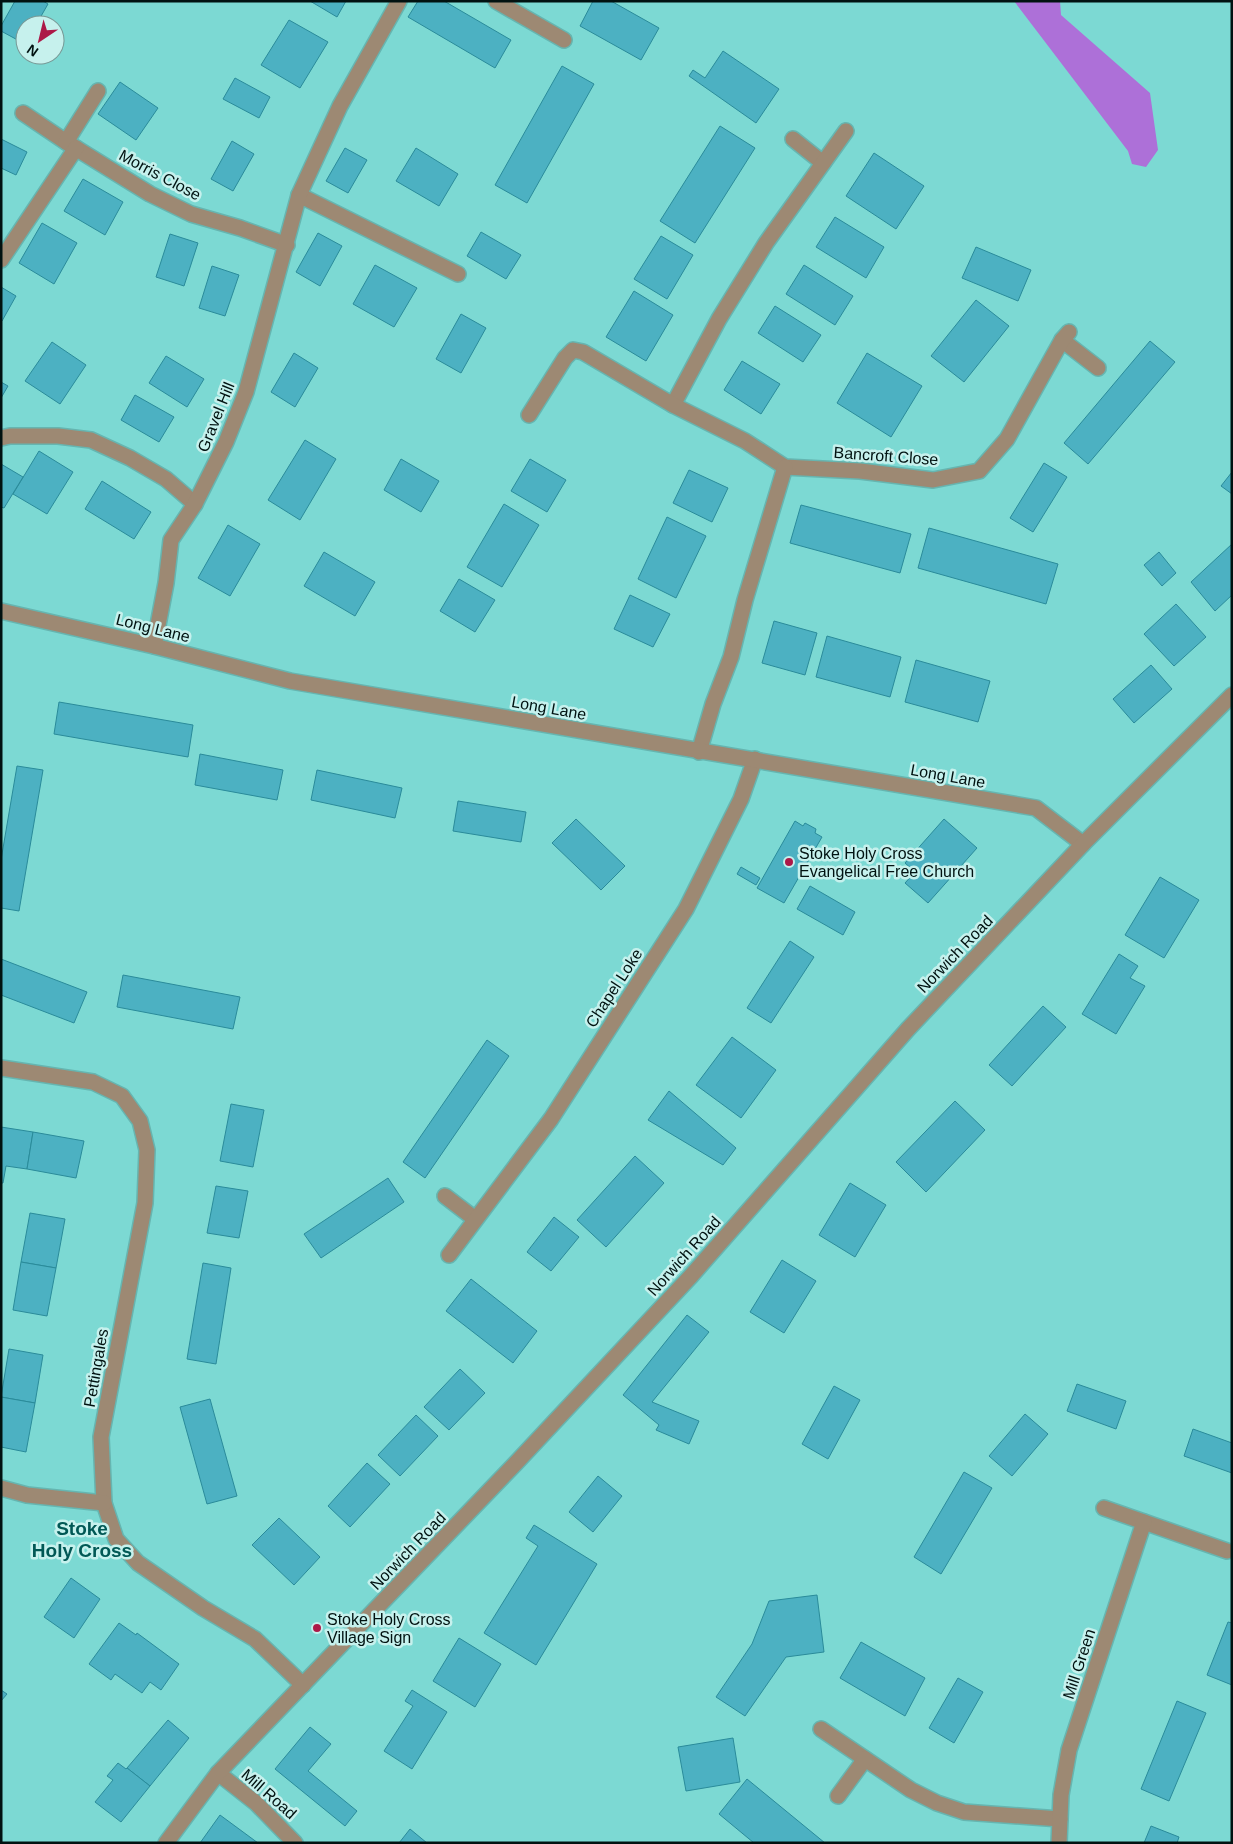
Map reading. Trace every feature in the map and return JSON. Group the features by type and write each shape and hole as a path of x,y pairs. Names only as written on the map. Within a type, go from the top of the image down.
{"street":[{"name":"Gravel Hill","path":"154,646 166,583 171,540 195,504 226,442 246,392 299,195 340,106 398,1"},
{"path":"496,1 564,40"},
{"path":"1,260 71,145 98,91"},
{"name":"Morris Close","path":"23,113 150,194 192,214 240,228 287,245"},
{"path":"673,405 719,319 766,243 846,131"},
{"path":"793,139 824,163"},
{"path":"299,195 458,274"},
{"name":"Bancroft Close","path":"529,415 565,358 573,350 583,352 673,405 745,441 785,467 860,471 933,480 979,470 1007,439 1066,336 1098,368"},
{"path":"1,438 58,436 91,440 130,458 166,479 195,504"},
{"path":"699,752 713,704 731,657 745,600 785,467"},
{"name":"Long Lane","path":"1,611 154,646 290,681 1036,808 1083,844"},
{"name":"Norwich Road","path":"166,1843 218,1774 691,1276 908,1029 1083,844 1232,695"},
{"name":"Chapel Loke","path":"449,1255 551,1119 686,909 741,799 754,759"},
{"name":"Pettingales","path":"1,1068 93,1082 122,1096 140,1121 147,1150 145,1203 101,1437 104,1503 116,1538 138,1563 203,1608 255,1639 302,1685"},
{"path":"444,1196 475,1219"},
{"path":"1,1488 27,1495 104,1503"},
{"path":"1104,1508 1227,1551"},
{"name":"Mill Green","path":"1059,1843 1060,1795 1069,1750 1144,1522"},
{"path":"821,1729 912,1790 936,1803 964,1812 1060,1819"},
{"path":"838,1796 865,1759"},
{"name":"Mill Road","path":"218,1774 256,1804 295,1843"}],"shaded area":[{"path":"1014,1 1060,1 1061,15 1150,93 1158,150 1146,167 1132,164 1128,151"}],"building":[{"path":"15,1 43,1 48,4 42,15 15,15 15,39 1,31 1,26"},
{"path":"310,1 346,1 337,17"},
{"path":"418,1 444,1 511,40 495,68 408,17"},
{"path":"593,1 611,1 659,28 641,60 580,26"},
{"path":"289,20 328,42 300,88 261,65"},
{"path":"723,51 779,89 756,123 689,76 693,70 705,78"},
{"path":"562,66 594,84 527,203 495,185"},
{"path":"235,78 270,97 259,118 223,99"},
{"path":"120,82 158,108 136,140 98,114"},
{"path":"720,126 755,148 695,243 660,221"},
{"path":"1,139 27,152 16,175 1,168"},
{"path":"232,141 254,154 233,191 211,179"},
{"path":"345,148 367,160 348,193 326,181"},
{"path":"416,148 458,174 439,206 396,181"},
{"path":"874,153 924,186 896,229 846,196"},
{"path":"83,179 123,202 105,235 64,211"},
{"path":"835,217 884,247 866,278 816,247"},
{"path":"42,223 77,243 54,284 19,263"},
{"path":"481,232 521,255 506,279 467,256"},
{"path":"318,233 342,246 320,286 296,272"},
{"path":"170,234 198,243 184,286 156,277"},
{"path":"661,236 693,255 667,299 634,279"},
{"path":"976,247 1031,270 1018,301 962,278"},
{"path":"375,265 417,288 394,327 353,304"},
{"path":"804,265 853,296 835,325 786,294"},
{"path":"212,266 239,275 225,316 199,308"},
{"path":"1,287 16,296 2,321 1,321"},
{"path":"634,291 673,315 646,361 606,337"},
{"path":"976,300 1009,326 964,382 931,356"},
{"path":"775,306 821,335 803,362 758,333"},
{"path":"461,314 486,328 461,373 436,359"},
{"path":"1150,341 1175,362 1088,464 1064,443"},
{"path":"52,342 86,365 60,404 25,381"},
{"path":"294,353 318,368 295,407 271,392"},
{"path":"867,353 922,386 891,437 837,403"},
{"path":"166,356 204,379 187,407 149,383"},
{"path":"742,361 780,384 761,414 724,390"},
{"path":"1,382 8,386 1,398"},
{"path":"135,395 174,417 159,442 121,420"},
{"path":"305,440 336,459 300,520 268,500"},
{"path":"39,451 73,472 47,514 13,494"},
{"path":"401,459 439,481 421,512 384,490"},
{"path":"530,459 566,480 547,512 511,491"},
{"path":"1044,463 1067,477 1033,532 1010,518"},
{"path":"1,464 23,477 4,508 1,507"},
{"path":"689,470 728,488 712,522 673,503"},
{"path":"1232,472 1232,494 1221,486"},
{"path":"102,481 151,512 134,539 85,509"},
{"path":"504,504 539,525 502,587 467,567"},
{"path":"801,505 911,534 900,573 790,543"},
{"path":"667,517 706,536 676,598 638,579"},
{"path":"228,525 260,544 230,596 198,578"},
{"path":"929,528 1058,564 1046,604 918,568"},
{"path":"1232,544 1232,595 1215,611 1191,582"},
{"path":"324,552 375,582 355,616 304,586"},
{"path":"1159,552 1176,573 1162,586 1144,565"},
{"path":"459,579 495,600 475,632 440,611"},
{"path":"630,595 670,614 653,647 614,629"},
{"path":"1176,604 1206,637 1174,666 1144,634"},
{"path":"774,621 817,633 805,675 762,663"},
{"path":"827,636 901,657 890,697 816,677"},
{"path":"916,660 990,681 978,722 905,702"},
{"path":"1151,665 1172,689 1134,723 1113,699"},
{"path":"59,702 193,725 188,757 54,734"},
{"path":"200,754 283,770 277,800 195,785"},
{"path":"17,766 43,770 19,911 1,908 1,860"},
{"path":"317,770 402,788 395,818 311,800"},
{"path":"458,801 526,812 521,842 453,831"},
{"path":"576,819 625,866 601,890 552,843"},
{"path":"944,819 977,848 928,903 905,883 915,872 905,863"},
{"name":"Stoke Holy Cross Evangelical Free Church","path":"795,821 803,826 805,823 816,829 815,833 822,837 784,903 757,888"},
{"path":"741,867 760,878 756,885 737,874"},
{"path":"1160,877 1199,900 1164,958 1125,935"},
{"path":"810,886 855,912 843,935 797,909"},
{"path":"790,941 814,957 771,1023 747,1008"},
{"path":"1119,954 1138,966 1130,978 1145,986 1116,1034 1082,1014"},
{"path":"1,959 87,992 74,1023 1,995"},
{"path":"123,975 240,997 233,1029 117,1007"},
{"path":"1043,1006 1066,1027 1012,1086 989,1065"},
{"path":"732,1037 776,1070 741,1118 696,1085"},
{"path":"487,1040 509,1056 425,1178 403,1162"},
{"path":"669,1091 736,1148 723,1165 648,1120"},
{"path":"955,1101 985,1130 926,1192 896,1162"},
{"path":"231,1104 264,1110 253,1167 220,1161"},
{"path":"1,1127 33,1132 27,1169 6,1166 3,1183 1,1183"},
{"path":"33,1132 84,1141 76,1178 27,1169"},
{"path":"635,1156 664,1183 606,1247 577,1220"},
{"path":"388,1178 404,1202 321,1258 304,1234"},
{"path":"850,1183 886,1205 855,1257 819,1235"},
{"path":"216,1186 248,1191 239,1238 207,1233"},
{"path":"30,1213 65,1219 56,1268 21,1262"},
{"path":"554,1217 579,1237 551,1271 527,1252"},
{"path":"782,1260 816,1281 784,1333 750,1312"},
{"path":"21,1262 56,1268 47,1316 13,1310"},
{"path":"203,1263 231,1268 216,1364 187,1359"},
{"path":"471,1279 537,1331 513,1363 446,1311"},
{"path":"687,1315 709,1332 652,1402 699,1421 689,1444 656,1430 659,1425 623,1395"},
{"path":"9,1349 43,1355 35,1403 1,1397"},
{"path":"460,1369 485,1393 449,1430 424,1407"},
{"path":"1077,1384 1126,1401 1116,1429 1067,1411"},
{"path":"834,1386 860,1400 828,1459 802,1444"},
{"path":"1,1397 35,1403 26,1452 1,1447"},
{"path":"210,1399 237,1496 207,1504 180,1407"},
{"path":"1025,1414 1048,1434 1012,1476 989,1456"},
{"path":"416,1415 438,1436 400,1476 378,1455"},
{"path":"1193,1429 1232,1443 1232,1473 1184,1456"},
{"path":"367,1463 390,1484 350,1527 328,1506"},
{"path":"964,1472 992,1488 941,1574 914,1557"},
{"path":"598,1476 622,1496 593,1532 569,1512"},
{"path":"279,1518 320,1557 294,1585 252,1545"},
{"path":"534,1525 597,1564 536,1665 484,1633 538,1546 526,1538"},
{"path":"71,1578 100,1599 74,1638 44,1617"},
{"path":"817,1595 824,1652 786,1657 745,1716 716,1697 752,1644 769,1601"},
{"path":"1228,1622 1232,1623 1232,1685 1207,1675"},
{"path":"119,1623 136,1635 137,1633 179,1664 161,1690 150,1682 142,1693 115,1674 111,1680 89,1664"},
{"path":"459,1638 501,1664 475,1707 433,1681"},
{"path":"861,1642 925,1678 905,1716 840,1678"},
{"path":"958,1678 983,1692 954,1743 929,1728"},
{"path":"1,1690 7,1694 1,1701"},
{"path":"412,1690 447,1712 412,1769 384,1751 413,1706 405,1701"},
{"path":"1177,1701 1206,1713 1169,1801 1141,1789"},
{"path":"168,1720 189,1738 150,1786 127,1768"},
{"path":"310,1727 331,1744 308,1771 357,1811 345,1826 275,1769"},
{"path":"733,1738 740,1782 686,1791 678,1747"},
{"path":"118,1763 150,1786 121,1822 95,1802 113,1780 107,1776"},
{"path":"747,1779 825,1843 754,1843 719,1814"},
{"path":"220,1815 258,1843 200,1843"},
{"path":"1151,1826 1179,1837 1177,1843 1144,1843"},
{"path":"410,1829 427,1843 399,1843"}],"place":[{"name":"Stoke Holy Cross Evangelical Free Church","path":"789,862"},
{"name":"Stoke Holy Cross Village Sign","path":"317,1628"}],"district":[{"name":"Stoke Holy Cross","path":"82,1539"}]}
